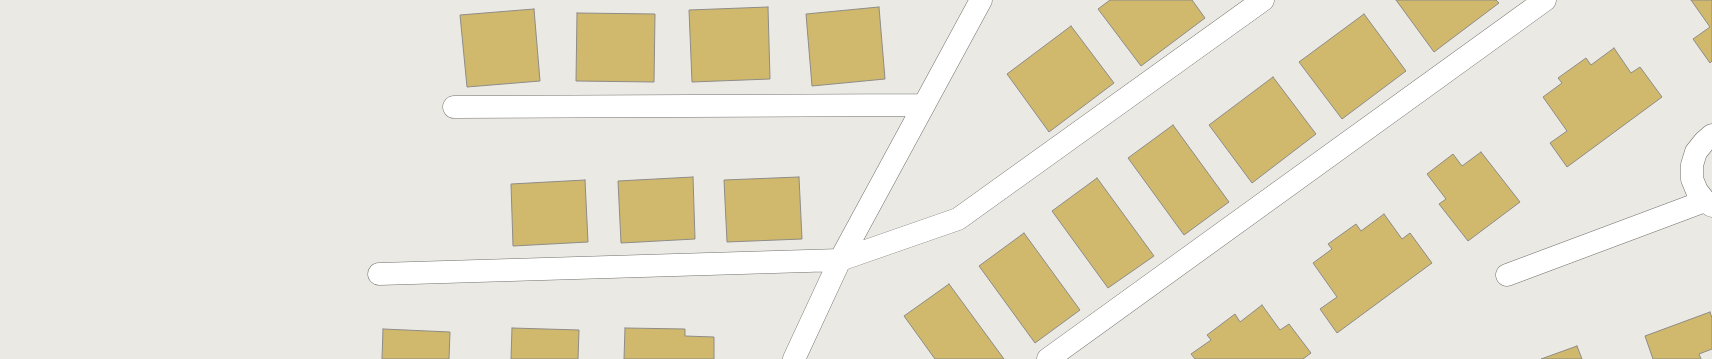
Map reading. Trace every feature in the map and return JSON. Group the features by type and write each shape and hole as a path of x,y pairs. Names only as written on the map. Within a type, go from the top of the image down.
{"street":[{"path":"794,359 840,260 981,0"},
{"path":"379,274 840,260 958,219 1263,0"},
{"path":"1048,359 1545,0"},
{"path":"454,107 924,105"},
{"path":"1507,276 1708,204 1697,191 1692,179 1692,165 1696,152 1712,135"}],"building":[{"path":"1110,0 1192,0 1205,18 1141,66 1098,9"},
{"path":"1396,0 1496,0 1499,3 1434,52"},
{"path":"1691,0 1712,0 1712,61 1710,63 1693,39 1710,27"},
{"path":"768,7 770,79 692,82 689,10"},
{"path":"879,7 885,79 812,86 806,14"},
{"path":"534,9 540,81 467,87 460,15"},
{"path":"577,13 655,14 654,82 576,81"},
{"path":"1364,14 1406,71 1342,119 1299,62"},
{"path":"1071,26 1114,83 1049,132 1007,74"},
{"path":"1614,48 1631,73 1640,67 1662,97 1567,167 1550,143 1567,131 1543,97 1562,83 1558,78 1586,58 1591,65"},
{"path":"1273,77 1316,134 1252,183 1209,125"},
{"path":"1173,125 1229,202 1184,235 1128,158"},
{"path":"1481,152 1520,202 1468,241 1439,204 1446,199 1427,174 1453,154 1462,166"},
{"path":"693,177 695,239 621,243 618,181"},
{"path":"799,177 802,239 727,242 724,180"},
{"path":"1097,178 1154,256 1108,288 1052,211"},
{"path":"585,180 588,242 513,246 511,184"},
{"path":"1384,214 1402,239 1410,233 1432,263 1337,333 1320,309 1337,297 1313,263 1332,249 1328,244 1356,224 1361,231"},
{"path":"1024,233 1080,310 1035,343 979,266"},
{"path":"949,284 1004,359 935,359 904,316"},
{"path":"1262,305 1280,330 1289,324 1311,353 1303,359 1195,359 1191,354 1211,340 1207,335 1235,314 1240,322"},
{"path":"1710,312 1712,318 1712,349 1699,354 1701,359 1653,359 1645,336"},
{"path":"512,328 579,330 578,359 511,359"},
{"path":"625,328 685,329 685,336 714,337 714,359 624,359"},
{"path":"383,329 450,332 449,359 382,359"},
{"path":"1577,346 1582,359 1541,359"}]}
